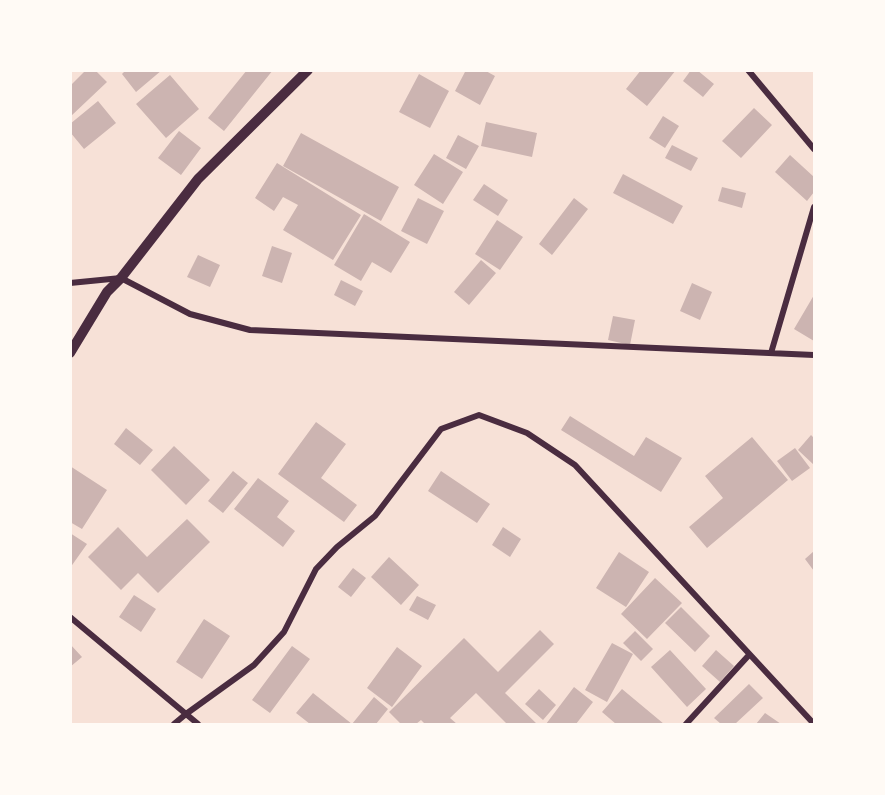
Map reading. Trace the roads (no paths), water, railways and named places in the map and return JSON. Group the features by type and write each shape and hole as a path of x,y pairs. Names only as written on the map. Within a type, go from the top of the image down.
{"street":[{"path":"70,353 107,292 121,278 198,180 308,70"},
{"path":"748,70 814,149"},
{"path":"771,353 814,207"},
{"path":"70,283 121,278 190,314 250,330 814,355"},
{"path":"174,724 255,665 284,632 316,569 337,547 375,516 441,429 478,415 527,433 575,465 814,724"},
{"path":"70,617 198,724"},
{"path":"686,724 749,655"}]}
